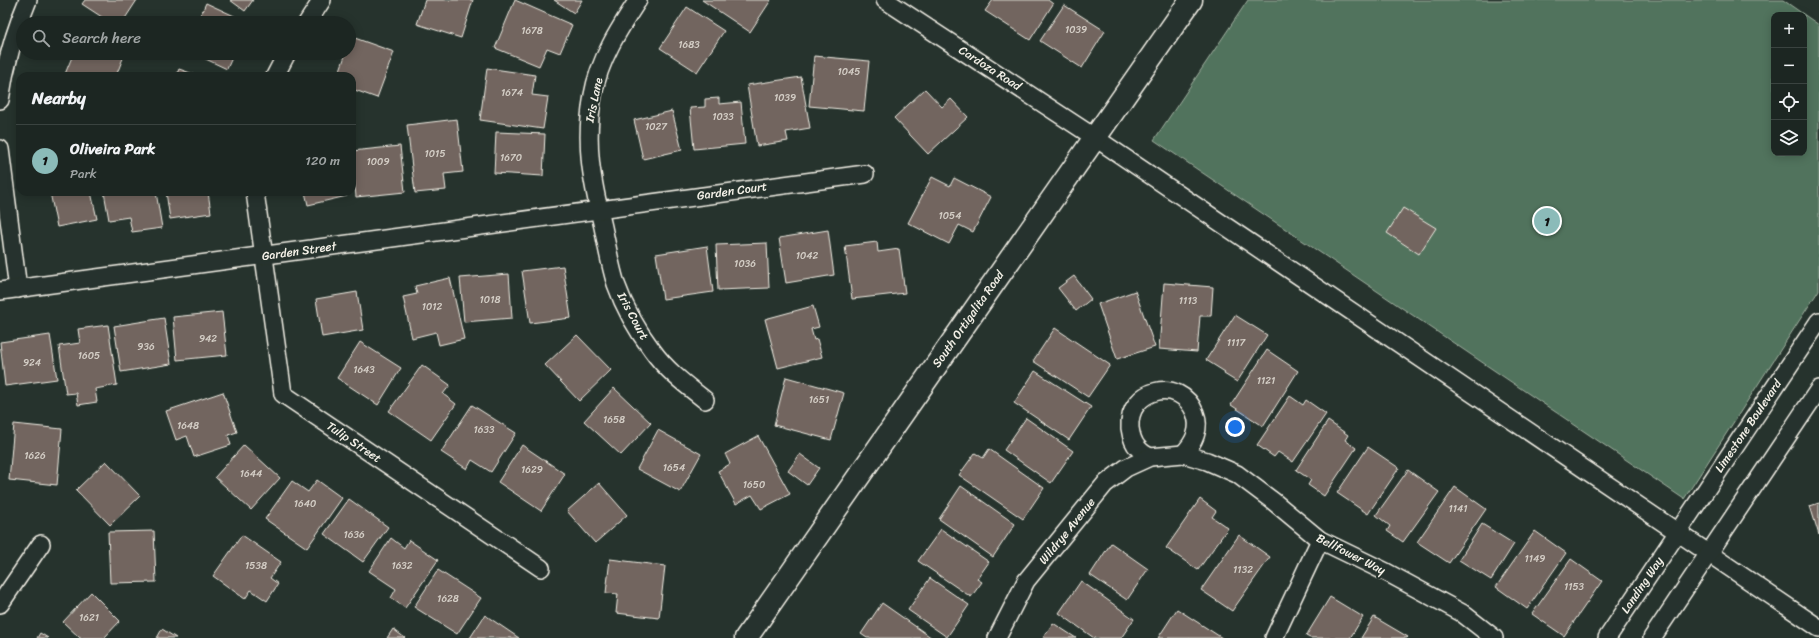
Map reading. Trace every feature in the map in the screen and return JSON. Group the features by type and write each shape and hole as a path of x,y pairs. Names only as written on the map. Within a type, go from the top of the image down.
{"street":[{"path":"21,16 28,0"},
{"path":"312,16 322,0"},
{"name":"Iris Lane","path":"598,209 590,170 588,129 593,96 596,83 614,37 638,0"},
{"name":"Cardoza Road","path":"885,0 1094,137 1819,628"},
{"name":"South Ortigalita Road","path":"746,638 1191,0"},
{"path":"0,100 5,66 16,28"},
{"path":"278,72 284,60"},
{"path":"0,149 18,289"},
{"name":"Garden Court","path":"598,209 865,174"},
{"name":"Tulip Street","path":"256,196 283,394 541,568"},
{"name":"Garden Street","path":"0,291 598,209"},
{"name":"Iris Court","path":"598,209 616,284 628,313 652,351 685,385 705,400"},
{"name":"Limestone Boulevard","path":"1677,532 1819,321"},
{"path":"1652,638 1707,553 1819,389"},
{"path":"1158,456 1137,448 1131,434 1130,418 1135,406 1145,396 1156,391 1169,390 1182,396 1191,404 1196,415 1196,436 1183,454"},
{"name":"Bellfower Way","path":"1158,456 1183,454 1207,461 1237,474 1273,501 1320,540 1386,572 1462,613 1494,638"},
{"name":"Wildrye Avenue","path":"997,638 1026,581 1100,490 1126,468 1158,456"},
{"name":"Landing Way","path":"1607,638 1677,532"},
{"path":"1274,638 1320,540"},
{"path":"0,604 41,544"}],"green space":[{"path":"1248,0 1783,0 1800,12 1771,12 1771,156 1807,156 1807,17 1819,25 1819,290 1684,499 1154,140"}],"building":[{"path":"85,0 137,0 127,16 100,16 82,4"},
{"path":"230,0 253,0 245,11"},
{"path":"425,0 473,0 461,38 417,24"},
{"path":"515,0 572,25 560,53 547,48 539,66 495,48"},
{"path":"554,0 582,0 574,13"},
{"path":"702,0 771,0 750,32"},
{"path":"993,0 1048,0 1053,4 1030,40 985,11"},
{"path":"206,3 234,16 200,16"},
{"path":"1064,5 1105,31 1082,68 1040,41"},
{"path":"687,7 724,31 697,72 660,48"},
{"path":"356,38 394,52 377,98 356,90 356,72 339,72 344,60 356,60"},
{"path":"814,56 869,61 864,111 809,106"},
{"path":"71,60 122,60 118,72 66,72"},
{"path":"208,60 231,60 227,69"},
{"path":"487,68 535,75 532,95 548,97 543,129 480,120"},
{"path":"179,69 188,72 178,72"},
{"path":"801,77 810,128 786,132 788,141 757,146 747,85"},
{"path":"925,89 942,107 951,99 968,117 928,154 894,118"},
{"path":"719,98 719,104 741,102 745,144 694,149 690,108 705,107 705,99"},
{"path":"672,111 682,150 643,159 634,120"},
{"path":"457,119 463,172 444,174 446,190 415,193 407,125"},
{"path":"496,132 545,134 543,176 494,173"},
{"path":"400,146 405,192 356,197 356,151"},
{"path":"932,177 950,186 954,178 991,197 973,232 959,225 949,244 908,223"},
{"path":"51,196 92,196 97,219 57,227"},
{"path":"105,196 157,196 162,228 132,232 129,217 109,220"},
{"path":"167,196 209,196 211,213 170,219"},
{"path":"306,196 347,196 308,205"},
{"path":"1403,208 1436,228 1419,254 1387,233"},
{"path":"828,230 834,275 786,283 779,238"},
{"path":"877,242 878,252 899,249 905,293 852,299 845,246"},
{"path":"767,243 769,288 718,290 716,245"},
{"path":"707,246 713,292 663,299 656,254"},
{"path":"563,266 571,318 530,323 522,271"},
{"path":"509,274 512,318 464,322 460,278"},
{"path":"1074,276 1091,299 1076,311 1058,288"},
{"path":"450,278 464,339 439,345 436,332 412,338 403,297 417,294 415,286"},
{"path":"1164,283 1213,287 1211,316 1200,316 1197,352 1159,349"},
{"path":"1135,291 1155,347 1117,359 1098,304"},
{"path":"357,292 363,330 322,337 316,299"},
{"path":"813,306 819,327 811,329 814,340 817,339 822,357 778,368 765,319"},
{"path":"222,312 227,355 177,360 173,317"},
{"path":"1235,315 1267,335 1237,382 1224,374 1225,372 1206,360"},
{"path":"164,318 171,364 121,372 114,326"},
{"path":"108,325 117,385 95,389 97,402 78,405 76,393 66,394 59,346 80,343 78,329"},
{"path":"1055,328 1110,365 1088,397 1033,361"},
{"path":"50,335 57,379 5,386 0,342"},
{"path":"577,335 611,370 579,401 545,365"},
{"path":"360,342 401,368 378,405 337,378"},
{"path":"1267,350 1298,371 1263,426 1231,405"},
{"path":"422,365 450,385 443,394 456,404 431,440 389,411"},
{"path":"1035,371 1091,407 1069,440 1014,403"},
{"path":"786,377 844,393 831,440 774,425"},
{"path":"614,388 651,423 621,455 584,421"},
{"path":"223,392 237,432 228,435 231,445 194,457 187,436 176,440 166,411"},
{"path":"1290,396 1303,405 1306,400 1326,414 1293,462 1278,452 1274,457 1257,445"},
{"path":"472,405 516,433 491,472 472,460 467,469 441,452"},
{"path":"1026,418 1073,451 1051,483 1004,450"},
{"path":"1328,421 1348,435 1345,440 1356,448 1324,496 1308,485 1311,480 1296,470"},
{"path":"14,424 62,429 57,485 9,480"},
{"path":"658,430 701,454 680,492 637,469"},
{"path":"758,436 790,494 761,509 752,495 736,504 718,471 730,464 725,454"},
{"path":"244,445 280,478 251,510 215,477"},
{"path":"522,445 565,474 541,511 498,482"},
{"path":"1368,447 1399,468 1368,514 1337,493"},
{"path":"989,449 1044,488 1023,519 959,475 975,453 983,458"},
{"path":"800,454 819,468 807,485 788,471"},
{"path":"106,461 140,496 110,525 76,490"},
{"path":"1408,470 1439,492 1403,542 1387,531 1390,526 1376,515"},
{"path":"317,480 342,498 307,548 265,519 292,481 308,492"},
{"path":"599,483 627,515 595,543 567,511"},
{"path":"961,486 1015,524 993,557 939,519"},
{"path":"1455,487 1486,509 1449,563 1417,542"},
{"path":"349,499 388,527 363,562 324,534"},
{"path":"1200,499 1216,511 1212,517 1228,528 1198,570 1166,548"},
{"path":"1819,503 1819,535 1810,506"},
{"path":"1482,524 1514,544 1491,580 1459,560"},
{"path":"941,529 989,562 977,579 982,582 971,597 918,561"},
{"path":"154,531 156,582 110,583 108,532"},
{"path":"1535,531 1566,553 1527,609 1496,587"},
{"path":"242,535 281,562 270,578 278,584 267,601 251,590 245,599 213,576"},
{"path":"1239,535 1270,557 1232,611 1201,590"},
{"path":"391,538 404,548 409,540 438,560 405,608 391,598 396,589 369,571"},
{"path":"1111,543 1148,569 1127,600 1090,575"},
{"path":"610,559 665,566 659,618 616,613 618,594 606,593"},
{"path":"1571,559 1602,581 1564,636 1532,614"},
{"path":"438,570 481,598 457,634 414,607"},
{"path":"930,578 969,605 947,637 908,610"},
{"path":"1081,581 1134,619 1121,638 1094,638 1059,613"},
{"path":"91,592 120,621 104,638 80,638 63,622"},
{"path":"1330,597 1363,617 1350,638 1310,638 1306,636"},
{"path":"882,603 932,638 867,638 861,634"},
{"path":"1177,609 1222,638 1158,638"},
{"path":"485,615 519,638 470,638"},
{"path":"1374,617 1408,637 1361,638"},
{"path":"1053,623 1076,638 1043,638"},
{"path":"162,629 176,638 157,638"},
{"path":"393,629 405,638 387,638"},
{"path":"40,633 48,638 37,638"}],"place":[{"name":"Oliveira Park","path":"1547,221"}]}
